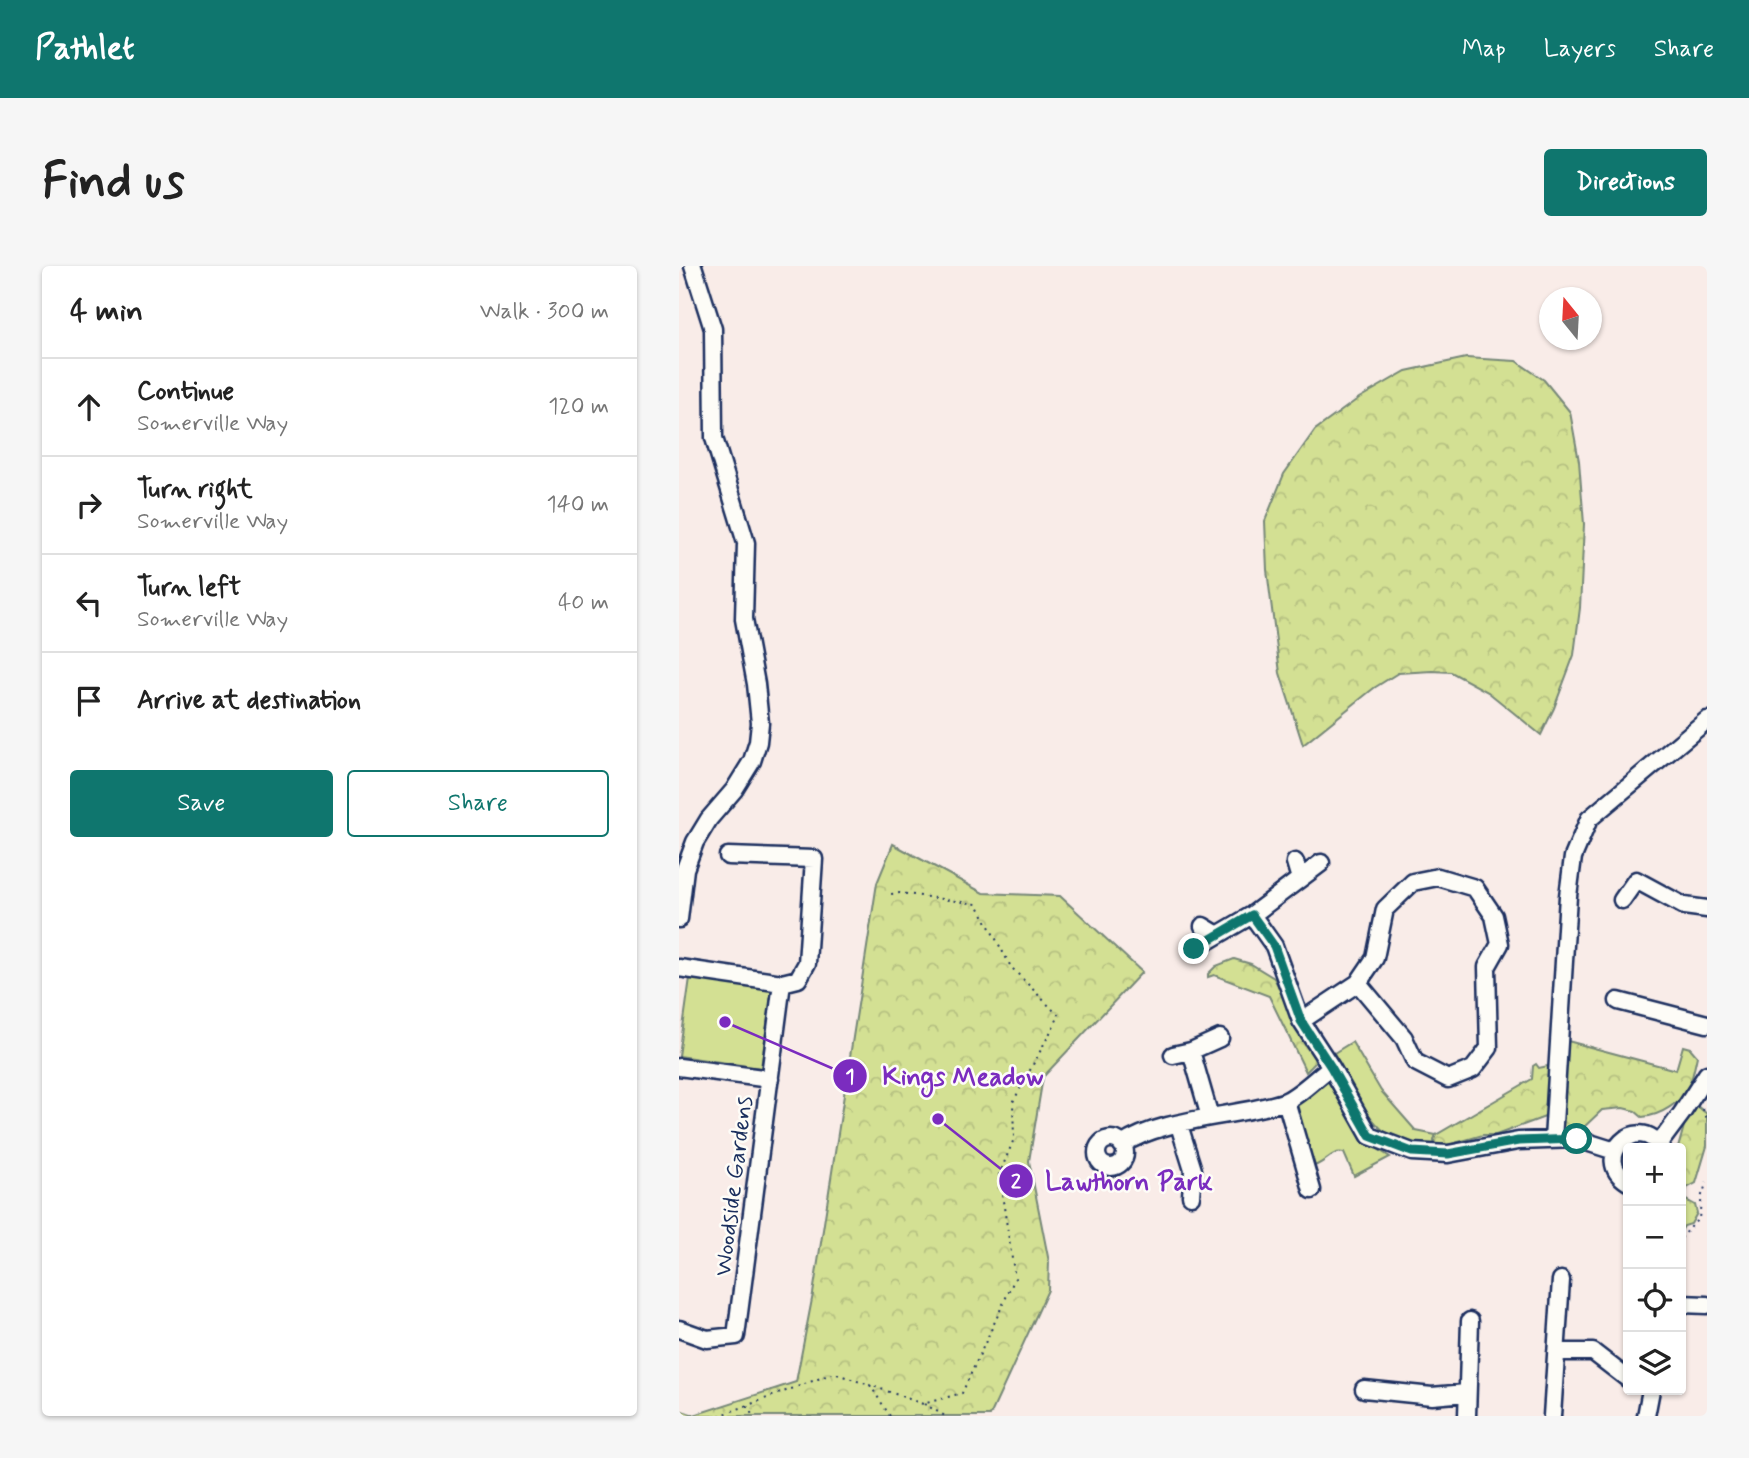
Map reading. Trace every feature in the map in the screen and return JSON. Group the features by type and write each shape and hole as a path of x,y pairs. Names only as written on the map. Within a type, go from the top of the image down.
{"street":[{"path":"679,919 685,869 695,842 752,761 760,723 744,619 745,543 714,438 713,329 693,266"},
{"path":"1553,1140 1568,896 1573,857 1589,818 1707,720"},
{"path":"679,968 782,983 799,979 807,963 814,859 728,856"},
{"path":"1295,862 1300,879"},
{"path":"1194,949 1252,915 1321,863"},
{"path":"1301,1021 1358,983 1375,958 1385,909 1413,882 1438,877 1475,888 1494,916 1500,944 1487,967 1489,1048 1473,1069 1448,1079 1415,1062 1405,1038 1358,983"},
{"path":"1622,901 1636,880 1684,906 1707,909"},
{"path":"1252,915 1274,946 1301,1021 1370,1136 1412,1152 1448,1154 1518,1141 1577,1139 1615,1150"},
{"path":"1203,926 1219,935"},
{"name":"Woodside Gardens","path":"679,1329 707,1339 736,1336 782,983"},
{"path":"1619,1001 1707,1024"},
{"path":"1173,1055 1191,1051 1220,1038"},
{"path":"1191,1051 1210,1117"},
{"path":"679,1067 770,1079"},
{"path":"1122,1145 1130,1139 1179,1125 1286,1101 1331,1067"},
{"path":"1662,1143 1707,1074"},
{"path":"1286,1101 1312,1190"},
{"path":"1179,1125 1193,1170 1191,1196"},
{"path":"1623,1178 1614,1166 1615,1150 1622,1141 1638,1134 1657,1143"},
{"path":"1552,1416 1561,1280"},
{"path":"1686,1304 1707,1305"},
{"path":"1467,1416 1470,1321"},
{"path":"1556,1352 1593,1352 1623,1375"},
{"path":"1364,1389 1432,1396 1466,1393"},
{"path":"1646,1416 1650,1395"}],"path":[{"path":"891,894 977,904 1011,967 1059,1016 1013,1102 1014,1139 999,1175 1015,1278 962,1393 923,1404"},
{"path":"1686,1232 1699,1218 1707,1182"},
{"path":"719,1416 834,1373 923,1404 945,1416"},
{"path":"870,1385 890,1416"},
{"path":"746,1405 753,1416"}],"green space":[{"path":"1466,358 1516,361 1544,380 1570,412 1579,461 1584,524 1580,608 1574,655 1554,708 1541,735 1488,692 1451,672 1398,673 1374,688 1303,745 1280,673 1267,570 1265,521 1284,474 1315,430 1359,398 1406,371"},
{"path":"893,844 983,893 1060,896 1142,972 1043,1077 1029,1161 1049,1262 1048,1290 990,1416 679,1416 679,1410 694,1415 796,1382 813,1294 877,883"},
{"path":"1234,959 1251,964 1274,978 1314,1054 1315,1063 1306,1072 1269,996 1214,975 1208,977 1216,966"},
{"path":"690,978 772,990 761,1068 679,1056"},
{"path":"1564,1040 1676,1070 1683,1046 1690,1048 1697,1056 1687,1091 1670,1107 1642,1117 1635,1111 1623,1108 1602,1110 1582,1129 1563,1136 1557,1131"},
{"path":"1352,1042 1381,1091 1416,1131 1436,1135 1435,1144 1448,1145 1424,1146 1405,1143 1375,1123 1334,1053"},
{"path":"1536,1064 1539,1068 1548,1066 1551,1080 1545,1117 1496,1135 1483,1135 1448,1145 1435,1144 1436,1135 1532,1079 1533,1066"},
{"path":"1324,1080 1329,1083 1362,1134 1390,1157 1354,1176 1344,1153 1336,1153 1314,1166 1308,1164 1295,1104"},
{"path":"1691,1105 1697,1106 1707,1114 1707,1146 1696,1183 1687,1188 1686,1192 1686,1143 1679,1143"},
{"path":"1686,1200 1695,1205 1697,1213 1691,1224 1686,1225"}],"place":[{"name":"Kings Meadow","path":"725,1022"},
{"name":"Lawthorn Park","path":"938,1119"}],"route":[{"path":"1194,949 1252,915 1274,946 1301,1021 1370,1136 1412,1152 1448,1154 1518,1141 1577,1139"}]}
